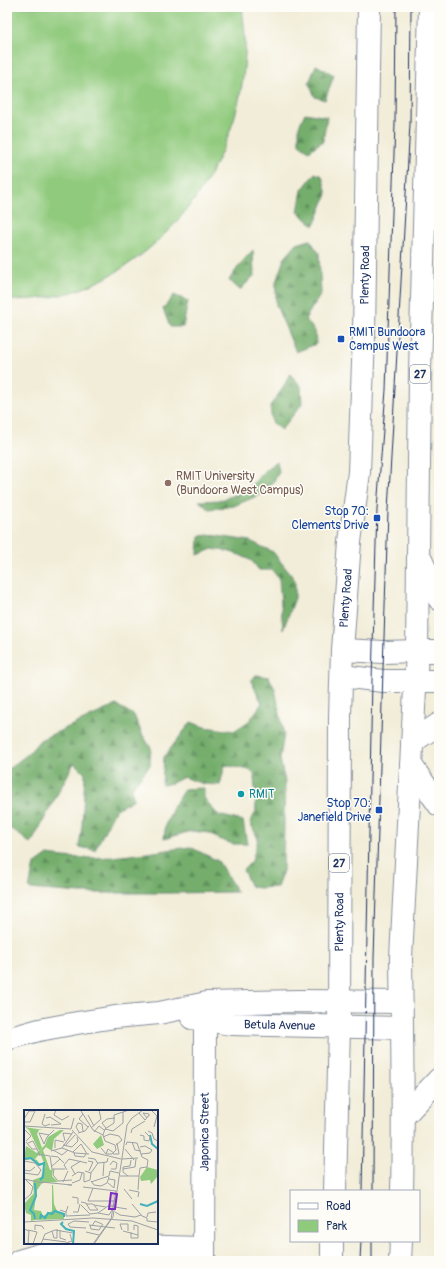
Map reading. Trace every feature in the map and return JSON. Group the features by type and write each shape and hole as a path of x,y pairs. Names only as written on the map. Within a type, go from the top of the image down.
{"main road":[{"name":"Plenty Road","path":"335,1190 339,1026 340,716 342,650 350,542 359,465 364,327 369,7"},
{"name":"27","path":"412,742 417,651 420,372 430,7"},
{"path":"418,553 439,599"},
{"path":"342,650 384,652 439,651"},
{"path":"342,676 383,681 439,681"},
{"path":"402,1190 404,1116 401,1002 402,950 412,742 439,724"},
{"path":"411,765 439,805"},
{"name":"Betula Avenue","path":"7,1039 39,1030 115,1017 207,1011 300,1001 401,1002"},
{"name":"Betula Avenue","path":"207,1011 232,1024 402,1028"},
{"name":"Japonica Street","path":"204,1254 207,1011"},
{"path":"404,1116 439,1079"},
{"path":"332,1242 332,1261"},
{"path":"400,1261 401,1242"},
{"path":"19,1261 48,1252 103,1246 204,1254"}],"green space":[{"path":"7,7 242,7 245,55 241,91 232,126 218,159 200,191 178,220 153,245 124,267 93,284 72,292 51,297 7,300"},
{"path":"316,65 334,75 325,100 315,97 309,83"},
{"path":"305,113 327,117 323,141 309,151 299,144 299,126"},
{"path":"315,173 322,176 327,194 314,226 298,212 302,190"},
{"path":"310,240 319,253 321,294 305,319 315,331 316,344 296,352 276,305 276,282 284,259 297,244"},
{"path":"253,250 254,276 240,290 229,280 241,263"},
{"path":"174,295 188,301 183,327 170,327 163,309"},
{"path":"290,374 301,386 302,404 281,430 272,422 270,406 283,388"},
{"path":"277,461 279,472 272,484 261,494 234,506 209,509 199,501 221,500 239,493 252,485 266,469"},
{"path":"211,535 250,541 273,552 295,580 295,598 283,630 279,579 272,570 259,570 252,561 227,551 212,549 198,555 199,536"},
{"path":"256,675 269,677 275,689 284,734 280,759 285,782 283,871 277,887 260,888 251,887 243,870 252,861 258,839 250,822 256,812 254,773 250,770 225,765 220,785 203,784 184,777 172,783 162,785 164,757 191,722 204,727 234,731 249,721 262,703 251,681"},
{"path":"116,705 134,715 142,734 151,748 150,765 131,789 134,799 115,810 95,850 79,847 82,826 85,774 74,763 31,844 12,829 7,831 7,770 28,754 40,740"},
{"path":"204,788 204,798 218,815 243,821 247,844 233,844 218,839 210,833 191,831 164,839 166,823 184,789"},
{"path":"190,847 218,861 237,892 81,893 29,889 34,865 48,855 101,858"}],"tram line":[{"path":"362,1190 372,680 377,509 386,390 395,124 396,7"},
{"path":"373,1190 374,958 388,510 410,124 411,7"},
{"path":"360,1261 361,1242"},
{"path":"372,1242 372,1261"}],"place":[{"name":"RMIT Bundoora Campus West","path":"341,339"},
{"name":"RMIT University (Bundoora West Campus)","path":"168,483"},
{"name":"Stop 70: Clements Drive","path":"377,518"},
{"name":"RMIT","path":"241,794"},
{"name":"Stop 70: Janefield Drive","path":"379,810"}]}
